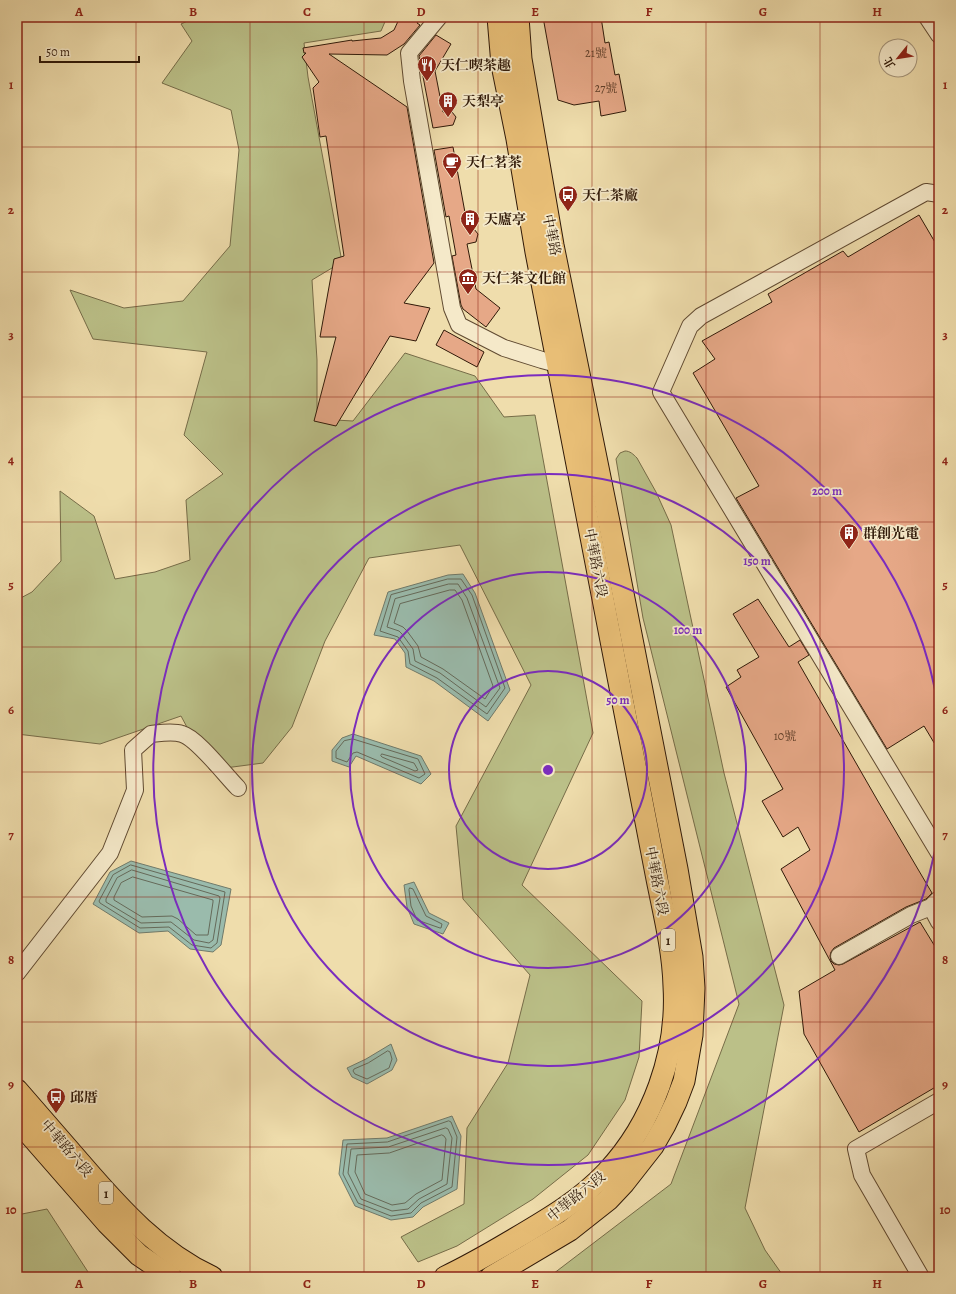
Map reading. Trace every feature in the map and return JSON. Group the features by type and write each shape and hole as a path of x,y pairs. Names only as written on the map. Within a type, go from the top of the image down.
{"main road":[{"name":"中華路","path":"498,17 502,65 553,245 585,505"},
{"name":"中華路","path":"518,17 536,252 557,364 571,382 609,522"},
{"name":"中華路六段","path":"445,1277 477,1261 554,1216 592,1187 607,1172 632,1140 648,1114 669,1052 673,1028 675,987 672,963 585,505"},
{"name":"中華路六段","path":"491,1277 570,1230 608,1200 624,1183 648,1152 665,1126 684,1081 692,1035 694,988 692,957 677,869 609,522"},
{"name":"中華路六段","path":"17,1090 114,1216 139,1254 171,1277"},
{"name":"中華路六段","path":"17,1120 114,1216 149,1236 176,1257 212,1277"}],"street":[{"path":"439,17 409,53 413,89 452,308 459,324 504,348 557,364"},
{"path":"927,17 939,34"},
{"path":"939,194 926,192 701,316 690,326 661,392 939,853"},
{"path":"17,973 110,852 134,790 133,750 151,734 183,734 194,740 238,788"},
{"path":"839,956 935,903 939,922"},
{"path":"921,1277 862,1175 856,1149 939,1101"}],"green space":[{"path":"196,17 387,17 381,31 304,43 308,77 342,262 312,280 317,360 317,419 353,421 405,353 475,376 504,417 535,415 593,733 522,885 642,1001 639,1057 625,1100 588,1155 533,1199 457,1246 418,1262 401,1237 464,1204 467,1128 508,1063 530,975 463,899 456,826 531,685 460,545 369,558 325,641 292,727 263,763 210,770 181,716 100,744 17,734 17,600 32,592 61,561 60,491 94,516 115,579 155,572 190,560 186,500 223,474 184,435 207,352 93,339 70,290 124,308 183,301 230,246 239,150 231,110 162,83 192,41 181,24"},
{"path":"625,451 630,452 637,458 656,492 671,525 724,773 784,1005 745,1208 765,1250 784,1277 549,1277 671,1184 739,1004 643,618 616,459 620,453"},
{"path":"47,1209 90,1277 17,1277 17,1215"}],"water":[{"path":"463,574 475,593 510,690 488,721 434,681 406,667 405,653 395,639 374,635 388,592 448,575"},
{"path":"353,734 421,756 431,774 421,784 356,756 349,767 332,761 332,750 342,738"},
{"path":"131,861 231,889 221,945 213,952 190,949 168,931 139,933 93,904 110,872"},
{"path":"414,882 429,913 449,923 443,934 414,924 407,907 404,885"},
{"path":"391,1044 397,1060 392,1070 367,1084 352,1077 347,1068"},
{"path":"452,1116 461,1136 457,1189 423,1207 413,1217 391,1220 355,1206 339,1174 343,1140 387,1138"}],"building":[{"path":"400,17 420,17 417,23 420,25 404,44 387,55 329,54 407,107 434,263 404,303 430,308 416,341 390,336 336,426 314,421 336,337 320,337 334,259 344,256 326,136 320,137 313,88 319,82 302,57 306,53 304,53 303,48 352,40 381,38 394,30"},
{"path":"543,17 601,17 605,43 609,42 615,75 619,74 626,111 601,116 599,101 574,105 558,100"},
{"path":"436,35 451,44 435,71 443,112 452,112 456,117 453,125 433,128 419,56"},
{"path":"453,147 468,229 474,229 478,234 476,242 467,244 476,289 500,308 486,327 463,309 461,305 452,256 456,255 449,216 446,217 434,150"},
{"name":"群創光電","path":"919,215 939,249 939,751 924,726 887,749 736,498 759,486 693,373 715,359 702,341 772,302 768,294 843,251 848,257"},
{"path":"444,330 484,352 477,367 436,345"},
{"path":"758,599 789,647 800,640 809,655 798,662 932,893 926,899 906,907 834,948 831,952 831,961 834,964 843,964 920,922 939,953 939,1085 859,1132 804,1034 799,991 835,970 781,869 810,850 798,827 783,837 762,801 783,789 726,687 741,677 737,670 759,657 733,614"}],"place":[{"name":"天仁喫茶趣","path":"427,82"},
{"name":"天梨亭","path":"448,118"},
{"name":"天仁茗茶","path":"452,179"},
{"name":"天仁茶廠","path":"568,212"},
{"name":"天廬亭","path":"470,236"},
{"name":"天仁茶文化館","path":"468,295"},
{"name":"群創光電","path":"849,550"},
{"name":"邱厝","path":"56,1114"}]}
